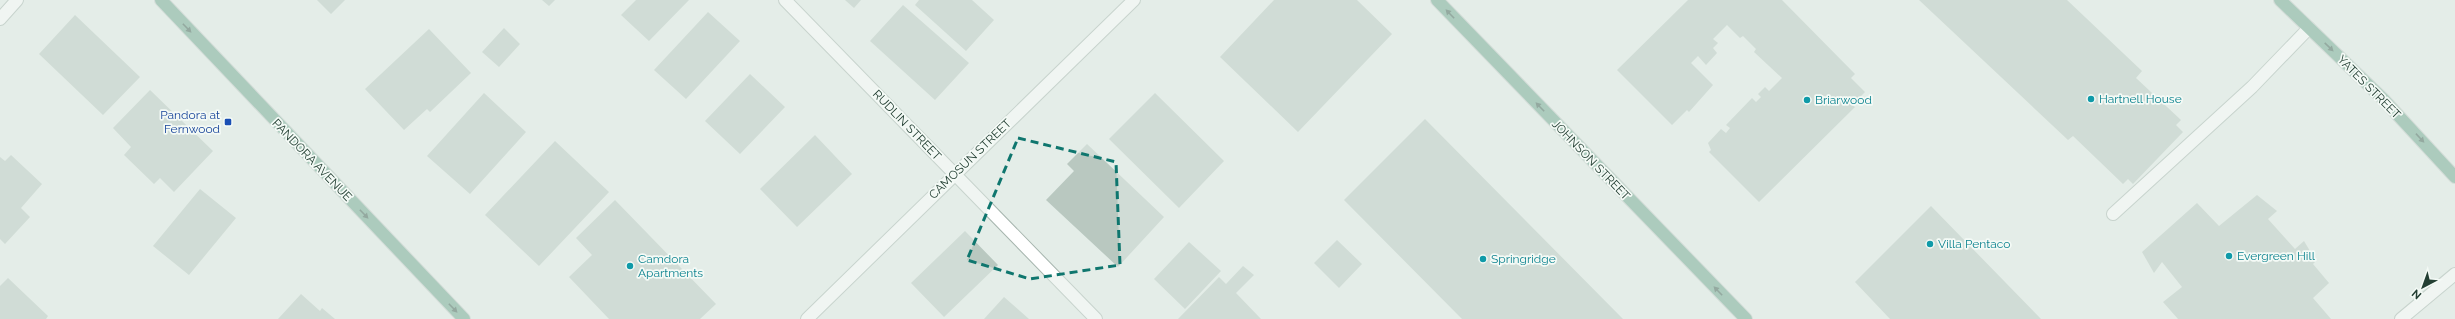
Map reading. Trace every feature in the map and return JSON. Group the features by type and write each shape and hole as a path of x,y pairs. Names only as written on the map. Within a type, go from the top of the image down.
{"main road":[{"name":"PANDORA AVENUE","path":"160,0 464,319"},
{"name":"JOHNSON STREET","path":"1437,0 1746,319"},
{"name":"YATES STREET","path":"2286,2 2309,28 2383,99 2455,177"}],"street":[{"path":"0,19 17,0"},
{"name":"RUDLIN STREET","path":"786,0 1096,319"},
{"name":"CAMOSUN STREET","path":"807,319 1134,0"},
{"path":"2113,214 2252,87 2309,28"},
{"path":"2402,319 2455,274"}],"highlighted area":[{"path":"1018,138 1116,162 1120,265 1030,279 967,260"}],"building":[{"path":"317,0 345,0 331,14"},
{"path":"542,0 555,0 549,6"},
{"path":"636,0 689,0 649,41 621,15"},
{"path":"845,0 861,0 854,8"},
{"path":"919,0 972,0 994,20 966,51 915,5"},
{"path":"1274,0 1357,0 1392,34 1298,132 1220,57"},
{"name":"Briarwood","path":"1688,0 1782,0 1855,74 1851,78 1865,92 1852,105 1855,107 1759,202 1709,152 1711,150 1708,143 1721,129 1726,133 1730,128 1726,125 1752,98 1756,102 1761,97 1758,94 1765,87 1769,91 1782,78 1754,52 1756,49 1743,36 1740,38 1727,25 1713,39 1718,43 1713,48 1717,53 1706,65 1698,56 1691,63 1713,85 1689,112 1687,110 1672,125 1617,70"},
{"name":"Hartnell House","path":"1919,0 2067,0 2142,71 2136,78 2181,120 2176,125 2183,132 2133,184 2128,179 2123,184 2073,136 2068,140"},
{"path":"903,5 969,63 935,100 870,41"},
{"path":"708,12 740,41 686,99 654,70"},
{"path":"75,15 140,77 103,115 39,54"},
{"path":"504,28 520,44 499,67 482,52"},
{"path":"429,29 471,73 430,112 427,109 404,130 365,89"},
{"path":"750,74 785,107 740,154 705,121"},
{"path":"150,90 213,151 174,192 160,178 154,184 124,155 131,147 113,128"},
{"path":"484,93 526,132 470,194 427,156"},
{"path":"1155,93 1224,161 1179,208 1109,139"},
{"name":"Springridge","path":"1425,119 1623,319 1462,319 1344,200"},
{"path":"815,135 852,174 797,227 760,189"},
{"path":"555,141 609,192 539,266 485,215"},
{"path":"1087,144 1164,217 1118,267 1046,200 1074,171 1067,164"},
{"path":"11,155 42,184 21,208 30,217 5,244 0,239 0,157 5,161"},
{"path":"200,189 236,218 189,275 153,246"},
{"name":"Evergreen Hill","path":"2257,195 2277,211 2268,219 2295,249 2304,241 2316,261 2313,264 2329,283 2313,298 2331,319 2178,319 2163,302 2182,287 2162,262 2154,273 2142,252 2197,203 2219,226"},
{"name":"Camdora Apartments","path":"615,200 716,304 700,319 609,319 569,277 592,255 576,238"},
{"name":"Villa Pentaco","path":"1931,206 2041,319 1890,319 1855,282"},
{"path":"965,231 998,265 944,317 911,283"},
{"path":"1337,240 1362,264 1339,288 1314,263"},
{"path":"1189,242 1221,271 1185,309 1154,279"},
{"path":"1243,266 1254,275 1236,293 1261,319 1178,319 1219,277 1226,284"},
{"path":"8,278 48,316 46,319 0,319 0,286"},
{"path":"301,294 320,311 322,308 335,319 278,319"},
{"path":"1004,297 1029,319 984,319"}],"place":[{"name":"Hartnell House","path":"2091,99"},
{"name":"Briarwood","path":"1807,100"},
{"name":"Pandora at Fernwood","path":"228,122"},
{"name":"Villa Pentaco","path":"1930,244"},
{"name":"Evergreen Hill","path":"2229,256"},
{"name":"Springridge","path":"1483,259"},
{"name":"Camdora Apartments","path":"630,266"}]}
